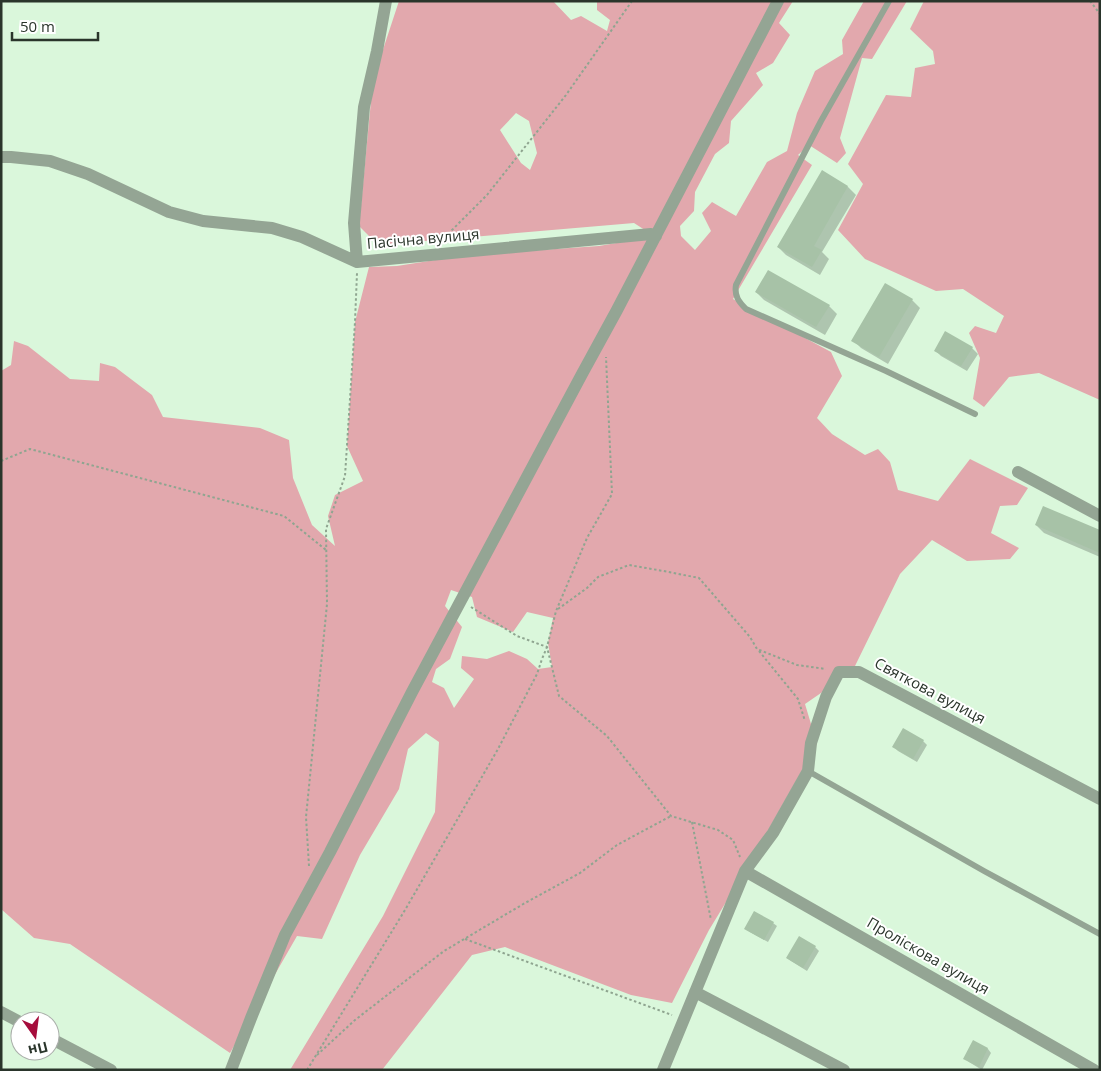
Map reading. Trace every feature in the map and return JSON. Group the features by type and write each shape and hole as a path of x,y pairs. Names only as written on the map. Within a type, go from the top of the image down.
{"street":[{"path":"357,262 354,223 364,107 386,1"},
{"path":"231,1070 286,935 310,888 656,236 778,1"},
{"name":"Пасічна вулиця","path":"1,157 50,161 88,174 169,212 203,221 272,228 302,237 357,262 650,234 656,236"},
{"path":"1018,472 1100,516"},
{"path":"663,1070 745,870 773,833 808,771 811,743 826,697 839,672"},
{"name":"Святкова вулиця","path":"839,672 859,672 1100,799"},
{"name":"Проліскова вулиця","path":"745,870 1094,1070"},
{"path":"695,992 844,1070"},
{"path":"60,1043 111,1070"}],"lane":[{"path":"889,1 821,121 736,285 735,291 738,301 746,309 975,414"},
{"path":"808,771 984,871 1100,934"}],"path":[{"path":"426,255 487,195 566,95 632,1"},
{"path":"1090,1 1100,14"},
{"path":"310,888 306,817 326,604 326,529 345,476 357,262"},
{"path":"307,1070 405,910 498,749 538,674 556,610 587,538 612,494 606,359"},
{"path":"1,461 30,449 284,516 326,550"},
{"path":"556,610 587,588 598,577 629,565 699,578 750,637 757,650 798,699 811,743"},
{"path":"461,601 517,636 547,647"},
{"path":"547,647 559,696 607,736 670,816 718,830 733,840 745,870"},
{"path":"757,650 797,664 839,672"},
{"path":"315,1057 355,1020 444,951 580,873 617,845 670,816"},
{"path":"692,822 715,942"},
{"path":"465,939 684,1019"}],"shaded area":[{"path":"399,1 553,1 571,20 581,16 607,31 610,20 597,10 597,1 793,1 779,23 790,35 773,63 756,73 763,85 731,121 729,143 715,154 695,192 694,211 680,226 681,236 695,250 711,231 702,213 712,202 736,216 767,162 787,151 797,113 815,71 843,54 842,40 864,1 907,1 872,59 862,58 840,138 846,153 837,163 809,145 798,155 812,165 733,299 831,352 842,376 817,418 832,434 865,455 878,449 890,462 898,490 938,501 970,459 1028,488 1017,505 1000,506 991,533 1019,548 1010,559 967,561 932,540 900,574 855,666 837,682 805,704 817,744 745,871 709,930 672,1003 631,995 505,947 472,955 382,1070 290,1070 383,916 435,812 439,742 426,733 408,749 399,789 360,855 322,939 297,936 230,1053 70,944 34,938 1,909 1,371 11,365 14,341 28,346 70,379 99,381 100,363 115,367 152,395 163,417 260,428 289,440 293,478 312,525 335,546 328,516 335,495 363,481 347,446 355,322 369,267 397,266 467,255 599,246 657,236 634,223 378,245 359,226 373,80","holes":["516,113 529,121 537,153 530,170 521,163 500,130","451,590 472,597 477,617 513,632 527,612 553,618 548,643 552,667 538,669 527,659 509,651 487,659 462,656 461,668 474,679 454,708 444,688 432,682 436,669 450,659 462,627 445,606"]},
{"path":"924,1 1100,1 1100,400 1039,373 1009,377 984,407 973,399 980,358 969,333 975,326 996,333 1004,316 963,289 936,291 865,259 838,230 863,184 848,164 886,95 911,97 915,68 935,64 933,51 910,29"}],"building":[{"path":"822,170 848,186 814,246 822,250 812,267 777,247"},
{"path":"768,270 830,305 816,327 755,292"},
{"path":"885,283 913,299 879,357 851,341"},
{"path":"945,331 973,347 961,366 934,351"},
{"path":"1043,506 1100,530 1100,553 1035,525"},
{"path":"903,728 924,740 913,759 892,747"},
{"path":"754,911 774,922 764,940 744,929"},
{"path":"799,936 816,946 803,968 786,958"},
{"path":"973,1040 988,1048 979,1067 963,1059"}]}
